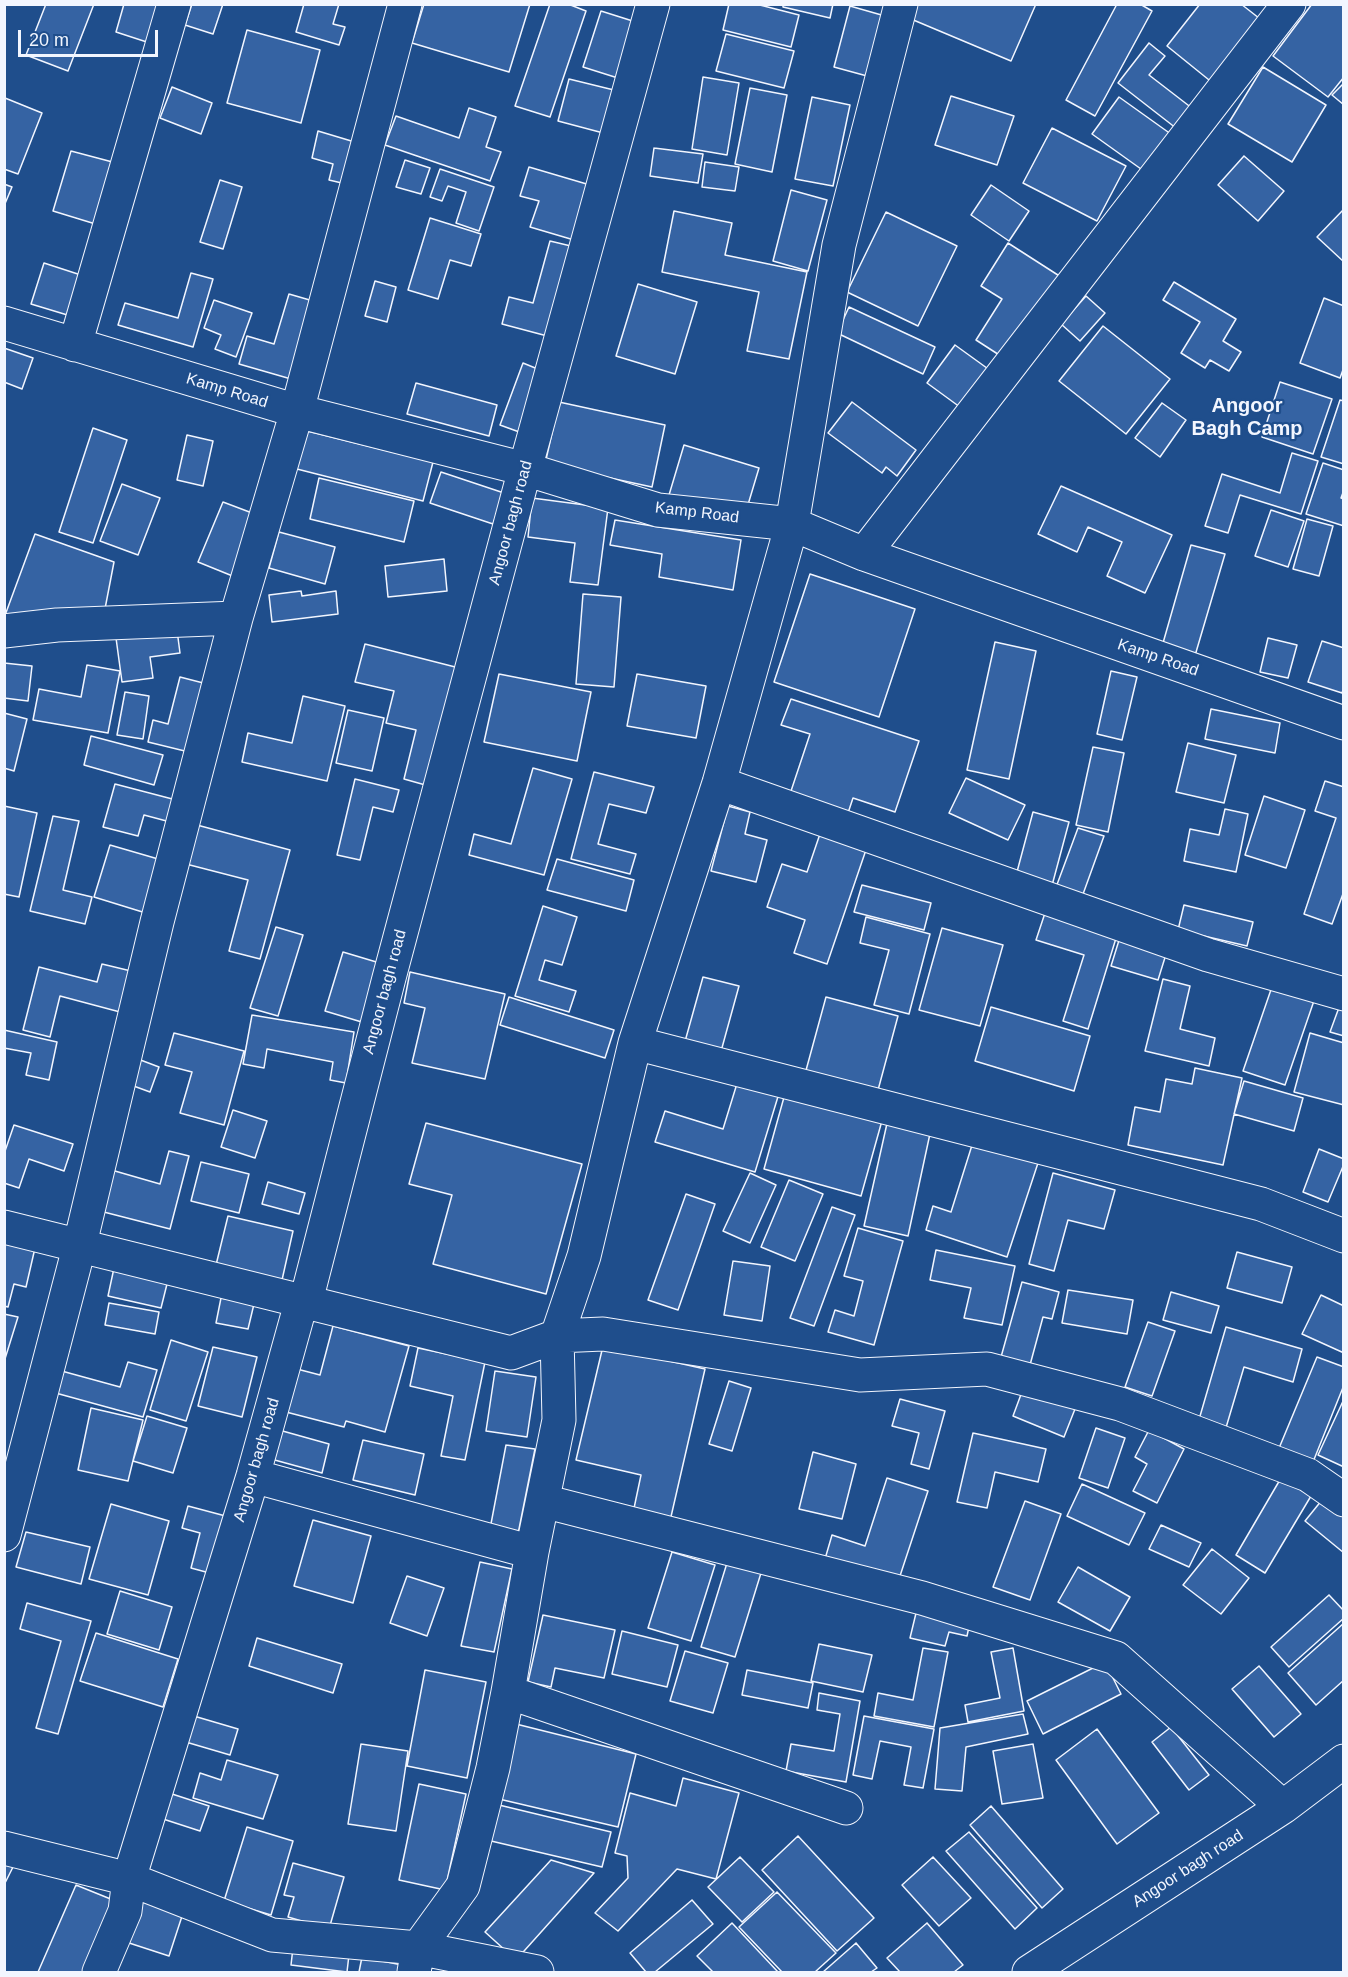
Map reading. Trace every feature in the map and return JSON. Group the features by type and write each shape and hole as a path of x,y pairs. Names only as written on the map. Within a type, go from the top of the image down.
{"street":[{"path":"75,345 174,4"},
{"path":"4,1535 80,1244 157,922 236,618 297,411 405,4"},
{"name":"Angoor bagh road","path":"99,1972 125,1911 129,1879 253,1476 298,1314 306,1301 388,978 653,4"},
{"path":"416,1960 463,1886 493,1768 532,1552 559,1420 557,1336 584,1256 635,1043 719,783 792,524 839,245 901,4"},
{"path":"864,554 1288,4"},
{"name":"Kamp Road","path":"4,323 297,411 525,469 658,510 792,524 864,554 1344,723"},
{"path":"4,631 57,625 236,618"},
{"path":"719,783 1208,955 1344,994"},
{"path":"635,1043 1261,1204 1344,1236"},
{"path":"4,1227 80,1244 511,1353 557,1336 603,1334 860,1375 987,1369 1120,1404 1308,1475 1344,1500"},
{"path":"253,1476 532,1552"},
{"path":"543,1501 922,1598 1116,1658 1283,1807"},
{"path":"508,1692 846,1808"},
{"name":"Angoor bagh road","path":"1029,1972 1283,1807 1344,1761"},
{"path":"4,1848 129,1879 272,1935 416,1960 537,1972"}],"building":[{"path":"46,4 94,4 68,71 26,55"},
{"path":"124,4 172,4 159,46 116,32"},
{"path":"192,4 223,4 213,34 185,25"},
{"path":"304,4 339,4 333,24 345,27 339,45 296,32"},
{"path":"424,4 530,4 509,72 412,43"},
{"path":"550,4 568,4 586,11 550,117 515,106"},
{"path":"729,4 756,4 799,15 791,47 723,30"},
{"path":"783,4 833,4 830,18 783,7"},
{"path":"917,4 1036,4 1011,61 911,19"},
{"path":"1117,4 1140,4 1152,11 1095,116 1066,100"},
{"path":"1200,4 1241,4 1264,22 1214,84 1167,46"},
{"path":"1312,4 1344,4 1344,77 1328,97 1273,56"},
{"path":"850,6 885,16 867,76 834,67"},
{"path":"601,11 639,23 621,79 583,67"},
{"path":"247,30 320,50 301,123 227,103"},
{"path":"726,34 794,51 784,88 716,71"},
{"path":"1149,43 1165,56 1149,75 1197,112 1181,132 1118,83"},
{"path":"1263,67 1326,105 1292,162 1228,124"},
{"path":"703,77 739,83 727,155 692,149"},
{"path":"569,79 618,91 607,134 558,121"},
{"path":"1344,83 1344,105 1332,95"},
{"path":"172,87 212,103 201,134 160,118"},
{"path":"750,88 787,95 772,172 735,164"},
{"path":"951,96 1014,116 997,165 935,145"},
{"path":"812,97 850,105 833,186 795,179"},
{"path":"1119,97 1175,137 1148,174 1092,134"},
{"path":"5,98 42,113 18,174 4,169"},
{"path":"469,108 496,117 486,147 501,152 490,181 385,145 396,116 459,138"},
{"path":"1052,128 1126,166 1097,221 1023,183"},
{"path":"318,131 358,143 346,184 329,180 333,164 312,158"},
{"path":"654,148 703,154 698,183 650,176"},
{"path":"71,151 120,164 102,226 53,211"},
{"path":"1244,156 1284,191 1258,221 1218,185"},
{"path":"405,160 430,168 421,194 396,187"},
{"path":"705,162 739,167 735,191 702,187"},
{"path":"529,167 590,185 574,240 530,227 539,201 520,196"},
{"path":"440,169 494,187 479,231 456,223 466,192 448,186 442,201 430,197"},
{"path":"220,180 242,187 223,249 200,242"},
{"path":"4,184 12,187 4,206"},
{"path":"991,185 1029,211 1009,241 971,215"},
{"path":"791,190 827,200 808,271 773,261"},
{"path":"1344,209 1344,262 1317,237"},
{"path":"674,211 732,223 725,255 807,272 789,359 747,351 759,292 662,272"},
{"path":"886,212 957,246 918,326 847,292"},
{"path":"430,218 481,234 471,266 450,260 438,299 408,290"},
{"path":"550,241 575,247 551,337 502,324 509,297 533,303"},
{"path":"1008,243 1061,277 1007,360 976,340 1002,299 981,286"},
{"path":"44,263 87,277 74,317 31,304"},
{"path":"191,273 213,279 193,347 118,325 125,303 178,318"},
{"path":"375,281 396,287 387,322 365,316"},
{"path":"1174,282 1236,319 1223,341 1241,352 1229,371 1210,360 1205,368 1181,353 1200,322 1163,300"},
{"path":"638,284 697,302 675,374 616,356"},
{"path":"289,294 320,303 298,381 239,364 247,336 274,344"},
{"path":"1086,296 1105,313 1080,341 1061,324"},
{"path":"1324,298 1344,306 1344,367 1340,378 1300,363"},
{"path":"214,300 252,313 236,357 215,349 221,335 204,328"},
{"path":"849,307 935,347 923,374 837,333"},
{"path":"1103,326 1170,379 1126,434 1059,381"},
{"path":"955,345 991,371 964,410 927,383"},
{"path":"4,348 33,358 22,389 4,382"},
{"path":"523,363 545,372 522,433 500,425"},
{"path":"1280,382 1332,399 1313,454 1262,437"},
{"path":"416,383 497,405 489,436 407,414"},
{"path":"1340,400 1344,401 1344,464 1321,457"},
{"path":"559,402 665,425 652,487 545,464"},
{"path":"852,402 916,450 897,476 886,467 882,473 828,433"},
{"path":"1162,403 1186,420 1160,457 1135,438"},
{"path":"93,428 127,440 93,543 59,532"},
{"path":"303,430 433,462 423,501 293,468"},
{"path":"187,435 213,441 203,486 177,480"},
{"path":"684,445 759,468 744,518 669,495"},
{"path":"1292,453 1318,461 1301,514 1240,495 1228,533 1205,526 1222,474 1280,493"},
{"path":"1323,463 1344,470 1344,490 1341,498 1344,499 1344,526 1306,514"},
{"path":"441,472 504,493 493,524 430,503"},
{"path":"319,478 414,501 404,542 310,519"},
{"path":"122,484 160,498 138,555 100,541"},
{"path":"1061,486 1172,535 1145,593 1107,576 1122,542 1088,527 1077,552 1038,534"},
{"path":"532,498 608,508 598,585 570,582 575,543 528,537"},
{"path":"223,502 260,516 235,577 198,562"},
{"path":"1271,510 1304,521 1288,567 1255,556"},
{"path":"1307,519 1333,526 1319,576 1293,569"},
{"path":"615,520 741,540 733,590 659,577 662,554 610,545"},
{"path":"279,532 335,547 325,584 269,568"},
{"path":"35,534 114,562 104,614 4,618"},
{"path":"1191,545 1225,554 1194,659 1161,650"},
{"path":"444,559 447,591 388,597 385,566"},
{"path":"810,574 915,609 879,717 774,682"},
{"path":"301,591 302,596 336,591 338,614 272,622 269,595"},
{"path":"583,594 621,597 614,687 576,684"},
{"path":"177,630 180,653 150,657 153,678 122,682 116,638"},
{"path":"1268,638 1297,645 1288,678 1260,672"},
{"path":"1322,641 1344,648 1342,693 1308,682"},
{"path":"995,642 1036,651 1009,779 967,770"},
{"path":"365,644 467,670 436,788 404,779 416,730 386,723 394,691 355,682"},
{"path":"4,663 32,666 28,701 4,698"},
{"path":"87,665 120,671 108,733 33,720 39,689 81,697"},
{"path":"1111,671 1137,677 1122,740 1097,734"},
{"path":"499,674 591,692 577,761 484,742"},
{"path":"637,674 706,686 696,738 627,726"},
{"path":"180,677 211,685 193,753 148,742 153,720 168,724"},
{"path":"125,692 149,696 143,739 117,735"},
{"path":"303,696 345,706 327,781 242,762 248,733 292,743"},
{"path":"791,699 919,741 895,812 853,798 848,813 790,794 810,734 781,725"},
{"path":"1211,709 1280,723 1275,753 1205,739"},
{"path":"348,710 384,718 372,771 336,763"},
{"path":"4,713 27,719 14,771 4,768"},
{"path":"91,736 163,755 154,785 84,765"},
{"path":"1188,743 1236,755 1224,803 1176,792"},
{"path":"1093,747 1124,753 1108,832 1076,825"},
{"path":"533,768 572,779 544,875 469,855 474,834 511,844"},
{"path":"594,772 654,787 646,813 609,804 598,844 636,854 630,874 571,859"},
{"path":"966,778 1025,805 1008,840 949,813"},
{"path":"355,779 399,790 393,812 373,807 360,860 337,855"},
{"path":"1325,781 1344,787 1344,891 1332,924 1304,914 1336,818 1315,811"},
{"path":"115,784 180,801 174,823 144,815 138,836 103,827"},
{"path":"1264,796 1305,810 1286,868 1245,855"},
{"path":"4,806 37,813 19,897 4,894"},
{"path":"728,806 750,812 745,834 767,840 756,882 711,871"},
{"path":"1225,809 1248,814 1236,872 1184,861 1190,829 1219,835"},
{"path":"1033,812 1069,822 1050,893 1014,883"},
{"path":"53,816 79,821 63,890 92,897 85,924 30,911"},
{"path":"197,825 290,850 260,959 229,951 248,880 186,864"},
{"path":"822,828 868,844 827,964 794,953 805,920 767,907 782,864 807,872"},
{"path":"1078,828 1104,836 1078,908 1052,898"},
{"path":"110,845 165,861 149,914 94,897"},
{"path":"557,859 634,880 626,911 547,890"},
{"path":"862,885 931,903 924,930 854,912"},
{"path":"1184,905 1253,922 1247,946 1178,930"},
{"path":"543,906 577,917 562,965 545,960 539,980 576,991 569,1012 515,996"},
{"path":"1045,913 1117,935 1088,1029 1063,1021 1084,955 1036,940"},
{"path":"866,917 930,934 909,1014 874,1005 889,950 860,943"},
{"path":"276,927 303,935 278,1016 250,1008"},
{"path":"942,928 1003,945 980,1026 919,1010"},
{"path":"1120,937 1167,951 1158,980 1111,966"},
{"path":"343,952 383,964 365,1023 325,1011"},
{"path":"102,964 131,971 120,1012 60,996 50,1037 23,1030 39,967 97,982"},
{"path":"410,972 505,994 485,1079 412,1063 425,1008 404,1003"},
{"path":"703,977 739,986 720,1055 684,1045"},
{"path":"1275,978 1317,992 1285,1085 1243,1071"},
{"path":"1163,979 1190,986 1180,1029 1215,1038 1209,1066 1145,1051"},
{"path":"509,997 614,1030 605,1058 500,1025"},
{"path":"826,997 898,1016 874,1105 802,1085"},
{"path":"1341,1002 1344,1003 1344,1036 1330,1032"},
{"path":"991,1007 1090,1036 1074,1091 975,1061"},
{"path":"252,1015 354,1032 346,1083 330,1080 333,1062 267,1049 264,1068 243,1064"},
{"path":"4,1030 57,1042 49,1080 26,1075 31,1053 4,1048"},
{"path":"174,1033 244,1051 224,1125 180,1113 192,1072 165,1065"},
{"path":"1310,1033 1344,1043 1344,1105 1294,1092"},
{"path":"130,1056 159,1067 150,1092 120,1081"},
{"path":"1195,1068 1242,1078 1223,1165 1128,1145 1135,1107 1160,1112 1166,1079 1192,1084"},
{"path":"739,1077 780,1090 755,1172 655,1142 665,1111 723,1129"},
{"path":"1244,1081 1303,1098 1294,1131 1234,1114"},
{"path":"786,1090 883,1117 861,1196 764,1169"},
{"path":"233,1110 267,1121 255,1158 221,1147"},
{"path":"888,1119 931,1129 908,1236 864,1226"},
{"path":"426,1123 582,1164 546,1294 433,1264 452,1195 409,1184"},
{"path":"14,1125 73,1144 64,1171 29,1159 19,1188 4,1183 4,1154"},
{"path":"973,1142 1038,1163 1007,1257 926,1230 933,1206 951,1212"},
{"path":"1319,1149 1344,1159 1328,1202 1303,1192"},
{"path":"169,1151 189,1156 170,1229 96,1210 108,1169 160,1184"},
{"path":"201,1162 249,1174 239,1213 191,1201"},
{"path":"750,1173 776,1185 750,1243 723,1231"},
{"path":"1053,1173 1115,1190 1104,1229 1068,1220 1054,1271 1029,1264"},
{"path":"789,1180 823,1194 795,1261 761,1247"},
{"path":"268,1182 305,1193 299,1214 262,1204"},
{"path":"686,1194 715,1204 678,1310 648,1300"},
{"path":"832,1207 855,1215 814,1326 790,1318"},
{"path":"228,1216 293,1231 282,1280 216,1265"},
{"path":"858,1228 903,1241 874,1345 828,1332 835,1310 854,1316 863,1281 844,1276"},
{"path":"4,1241 35,1248 26,1287 14,1284 8,1307 4,1306"},
{"path":"936,1250 1015,1266 1002,1325 964,1318 971,1288 930,1280"},
{"path":"1237,1252 1292,1267 1282,1303 1227,1288"},
{"path":"733,1261 770,1266 762,1321 724,1315"},
{"path":"114,1268 168,1280 161,1308 108,1296"},
{"path":"1022,1282 1059,1292 1052,1319 1043,1317 1030,1365 1001,1357"},
{"path":"1068,1290 1133,1300 1127,1334 1062,1323"},
{"path":"1171,1292 1219,1306 1211,1333 1163,1320"},
{"path":"1321,1295 1344,1306 1344,1353 1302,1334"},
{"path":"221,1298 254,1304 248,1329 216,1323"},
{"path":"109,1303 159,1312 155,1334 105,1325"},
{"path":"4,1314 18,1317 4,1362"},
{"path":"1148,1322 1175,1331 1152,1396 1125,1387"},
{"path":"333,1326 409,1346 385,1432 346,1421 344,1427 286,1412 297,1369 320,1375"},
{"path":"1226,1327 1302,1349 1293,1382 1244,1367 1225,1431 1198,1423"},
{"path":"171,1340 208,1352 186,1421 150,1410"},
{"path":"603,1346 705,1369 670,1521 633,1513 641,1475 576,1460"},
{"path":"213,1347 257,1357 242,1417 198,1406"},
{"path":"418,1348 485,1362 465,1460 441,1456 453,1396 410,1386"},
{"path":"1317,1357 1344,1367 1344,1385 1311,1467 1277,1453"},
{"path":"128,1362 157,1370 143,1417 52,1392 58,1370 120,1387"},
{"path":"495,1371 536,1377 527,1437 486,1431"},
{"path":"729,1381 751,1388 732,1451 709,1444"},
{"path":"1023,1389 1075,1409 1064,1437 1013,1416"},
{"path":"900,1399 945,1411 929,1469 911,1464 919,1433 892,1426"},
{"path":"1344,1399 1344,1467 1318,1455"},
{"path":"91,1408 143,1420 128,1481 78,1470"},
{"path":"147,1416 187,1428 173,1473 133,1461"},
{"path":"1096,1428 1125,1438 1108,1488 1079,1478"},
{"path":"279,1430 329,1444 322,1473 271,1459"},
{"path":"1149,1430 1184,1449 1157,1503 1133,1491 1147,1464 1135,1457"},
{"path":"973,1433 1046,1449 1038,1482 995,1472 987,1508 957,1502"},
{"path":"363,1440 424,1454 415,1495 353,1480"},
{"path":"506,1445 535,1449 518,1534 490,1529"},
{"path":"813,1452 856,1464 842,1519 799,1509"},
{"path":"887,1478 928,1491 898,1582 825,1559 832,1535 865,1546"},
{"path":"1281,1478 1311,1496 1265,1573 1236,1555"},
{"path":"1082,1484 1145,1513 1129,1545 1067,1516"},
{"path":"1326,1495 1344,1508 1344,1553 1305,1521"},
{"path":"1025,1501 1061,1514 1030,1600 993,1587"},
{"path":"111,1504 169,1521 148,1595 89,1579"},
{"path":"188,1506 233,1518 217,1575 191,1568 200,1533 182,1528"},
{"path":"313,1520 371,1536 353,1603 294,1586"},
{"path":"1161,1525 1201,1543 1189,1567 1149,1549"},
{"path":"26,1532 90,1547 81,1584 16,1567"},
{"path":"1212,1549 1249,1578 1221,1614 1183,1585"},
{"path":"672,1552 715,1565 691,1641 648,1628"},
{"path":"480,1562 512,1569 494,1652 461,1646"},
{"path":"727,1563 761,1573 735,1657 701,1647"},
{"path":"1078,1567 1130,1597 1110,1631 1058,1602"},
{"path":"407,1576 444,1588 427,1636 390,1623"},
{"path":"120,1591 172,1607 159,1650 107,1634"},
{"path":"1329,1595 1344,1611 1344,1618 1289,1667 1271,1647"},
{"path":"27,1603 91,1621 58,1734 36,1728 61,1641 20,1629"},
{"path":"917,1609 970,1622 967,1636 949,1632 945,1646 910,1638"},
{"path":"543,1615 615,1630 604,1678 555,1668 551,1687 528,1682"},
{"path":"1344,1623 1344,1680 1316,1705 1288,1673"},
{"path":"622,1631 678,1645 667,1687 612,1674"},
{"path":"96,1633 178,1659 163,1707 80,1681"},
{"path":"257,1638 342,1664 333,1693 249,1666"},
{"path":"819,1644 872,1655 863,1692 811,1681"},
{"path":"923,1648 948,1652 934,1727 874,1716 878,1693 913,1700"},
{"path":"1013,1648 1024,1711 968,1722 965,1705 1000,1698 991,1652"},
{"path":"685,1651 728,1663 713,1713 670,1701"},
{"path":"1105,1662 1121,1694 1043,1734 1027,1701"},
{"path":"1259,1666 1301,1714 1274,1737 1232,1689"},
{"path":"425,1670 486,1682 467,1778 407,1766"},
{"path":"747,1670 813,1683 808,1708 742,1695"},
{"path":"819,1693 860,1701 846,1782 786,1771 791,1744 834,1751 840,1714 817,1710"},
{"path":"187,1714 238,1729 230,1755 179,1740"},
{"path":"1023,1714 1028,1734 966,1747 962,1791 935,1789 940,1728"},
{"path":"864,1716 934,1729 923,1788 904,1785 911,1747 880,1741 872,1779 853,1775"},
{"path":"516,1724 636,1754 618,1827 499,1799"},
{"path":"1171,1727 1209,1775 1189,1790 1152,1742"},
{"path":"1097,1729 1159,1813 1117,1844 1056,1760"},
{"path":"361,1744 408,1751 396,1831 348,1824"},
{"path":"1033,1744 1043,1798 1002,1804 993,1751"},
{"path":"227,1760 278,1775 263,1819 193,1798 200,1773 221,1780"},
{"path":"683,1778 739,1793 716,1879 677,1869 618,1931 595,1913 628,1878 627,1856 615,1853 630,1793 676,1806"},
{"path":"419,1784 466,1794 445,1890 399,1880"},
{"path":"169,1793 209,1806 200,1831 160,1818"},
{"path":"499,1805 611,1832 602,1867 491,1841"},
{"path":"991,1806 1063,1889 1042,1908 970,1825"},
{"path":"247,1827 293,1841 271,1915 224,1901"},
{"path":"969,1832 1037,1908 1015,1929 946,1851"},
{"path":"798,1836 874,1918 837,1951 762,1870"},
{"path":"740,1857 774,1892 742,1922 708,1887"},
{"path":"933,1857 971,1898 939,1926 902,1885"},
{"path":"551,1860 594,1873 516,1960 485,1932"},
{"path":"4,1863 13,1867 4,1885"},
{"path":"293,1863 344,1877 329,1929 288,1917 294,1897 284,1895"},
{"path":"76,1885 118,1902 87,1972 38,1972"},
{"path":"140,1890 186,1904 169,1956 123,1941"},
{"path":"777,1892 836,1953 815,1972 782,1972 739,1927"},
{"path":"692,1900 713,1924 655,1972 646,1972 630,1953"},
{"path":"732,1923 778,1972 713,1972 697,1956"},
{"path":"927,1923 963,1965 954,1972 900,1972 887,1958"},
{"path":"294,1939 350,1946 347,1972 291,1965"},
{"path":"856,1943 877,1968 871,1972 823,1972"},
{"path":"362,1957 402,1965 401,1972 359,1972"}],"district":[{"name":"Angoor Bagh Camp","path":"1247,418"}]}
